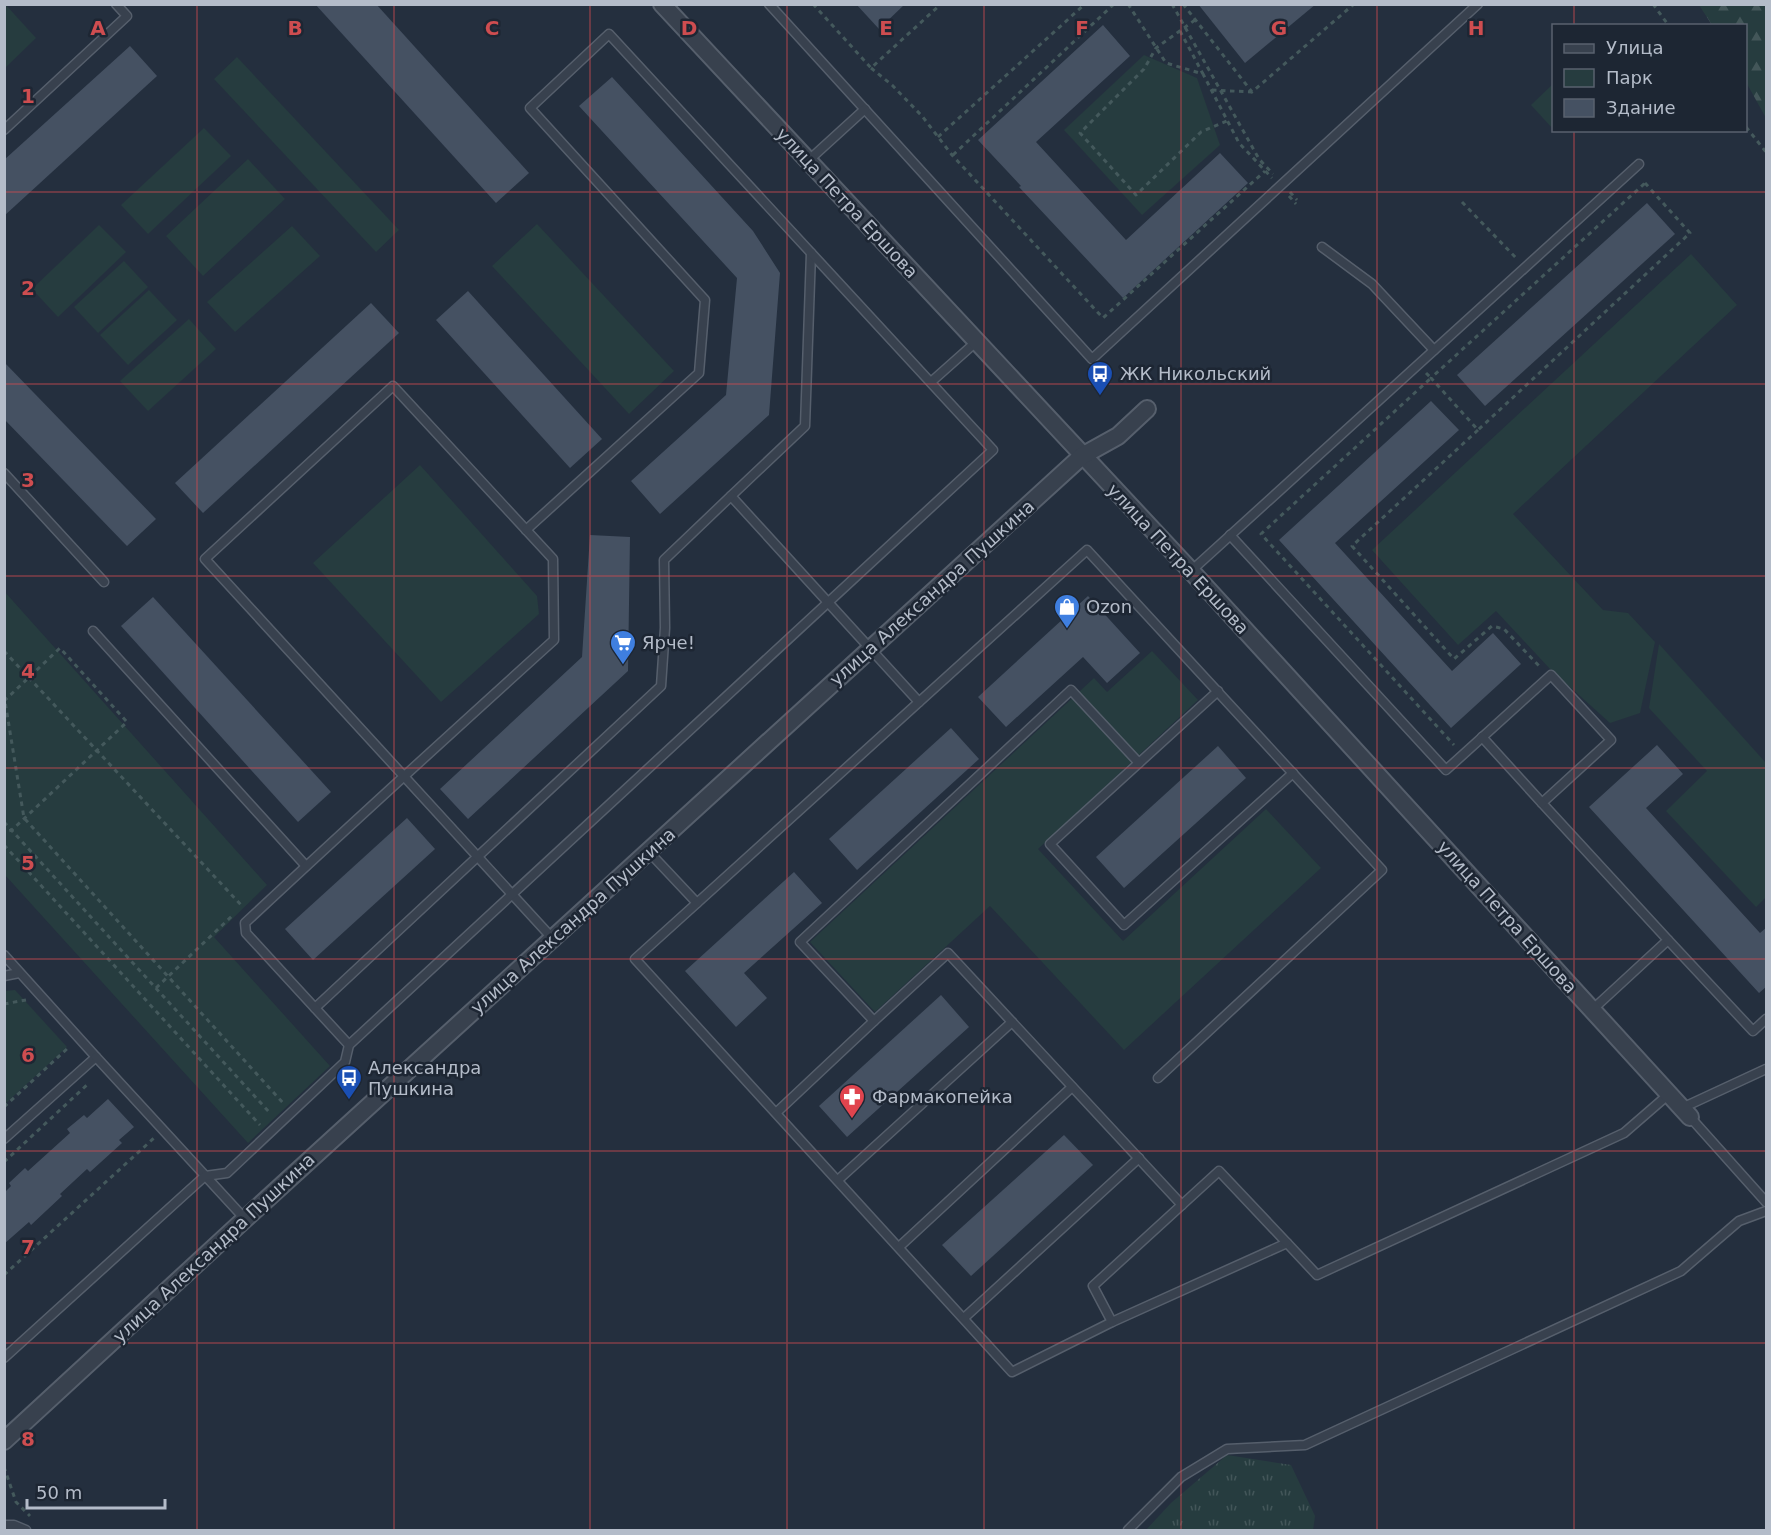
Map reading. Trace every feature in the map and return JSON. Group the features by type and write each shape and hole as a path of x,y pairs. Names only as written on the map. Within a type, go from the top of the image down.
{"street":[{"name":"улица Петра Ершова","path":"662,4 1191,571 1686,1113"},
{"name":"улица Александра Пушкина","path":"4,1442 244,1220 1082,456 1118,436 1147,409"}],"lane":[{"path":"4,130 127,16 117,4"},
{"path":"769,4 1092,359 1478,4"},
{"path":"4,1359 205,1176 227,1173 345,1062 349,1045 993,450 609,34 531,108 705,300 699,373 526,530"},
{"path":"809,160 865,109"},
{"path":"1191,571 1639,164"},
{"path":"1322,247 1372,284 1434,350"},
{"path":"315,1008 661,686 665,628 664,561 805,426 811,253"},
{"path":"931,382 976,342"},
{"path":"349,1045 246,933 245,923 404,776 554,640 553,559 393,386 205,559 404,776 478,858 553,939"},
{"path":"4,473 104,582"},
{"path":"731,496 919,702"},
{"path":"1230,535 1446,770 1551,675 1611,740 1542,803"},
{"path":"1158,1078 1382,870 1087,550 635,959 1012,1372 1112,1323 1287,1243"},
{"path":"93,631 306,866"},
{"path":"874,1021 800,942 1071,690 1139,763"},
{"path":"1218,691 1050,844 1124,925 1293,773"},
{"path":"1482,737 1753,1031 1767,1019"},
{"path":"649,852 697,903"},
{"path":"1592,1010 1668,940"},
{"path":"777,1112 948,952 1182,1205"},
{"path":"4,955 244,1220"},
{"path":"4,976 19,973"},
{"path":"838,1180 1012,1022"},
{"path":"4,1139 96,1057"},
{"path":"1767,1069 1686,1113 1767,1202"},
{"path":"899,1247 1072,1087"},
{"path":"1112,1323 1093,1286 1219,1171 1317,1275 1624,1133 1669,1094"},
{"path":"964,1318 1139,1158"},
{"path":"1128,1530 1181,1477 1227,1449 1305,1445 1681,1271 1739,1221 1767,1211"},
{"path":"4,1525 26,1530"}],"path":[{"path":"813,4 871,68 892,85 922,116 952,155 1103,318 1265,171"},
{"path":"871,68 941,4"},
{"path":"938,137 1085,4"},
{"path":"952,155 1114,4"},
{"path":"1128,4 1166,63 1203,74"},
{"path":"1172,4 1259,159 1296,202"},
{"path":"1183,4 1252,92"},
{"path":"1211,90 1252,92 1354,4"},
{"path":"1653,4 1668,24"},
{"path":"1196,20 1156,48 1144,69 1080,133 1136,195 1201,132 1227,121"},
{"path":"1180,31 1239,143 1281,185"},
{"path":"1747,128 1767,152"},
{"path":"1458,749 1261,534 1645,183 1690,233 1352,546 1454,659 1492,626 1504,629 1542,670"},
{"path":"1462,202 1537,282"},
{"path":"1431,378 1478,430"},
{"path":"4,832 12,830 128,722 60,648 5,700"},
{"path":"4,651 243,905 156,987"},
{"path":"4,695 24,818 285,1105"},
{"path":"4,822 279,1124"},
{"path":"4,845 262,1127"},
{"path":"4,1004 28,1000"},
{"path":"4,1107 71,1046 64,1038"},
{"path":"4,1162 97,1076"},
{"path":"4,1275 155,1137 148,1130"},
{"path":"4,1467 16,1502 37,1523"}],"green space":[{"path":"4,5 36,38 5,68"},
{"path":"1699,5 1766,5 1766,118 1747,84 1747,24 1711,24"},
{"path":"1144,55 1197,78 1220,145 1142,215 1064,130"},
{"path":"237,57 399,230 376,252 214,79"},
{"path":"1552,85 1552,128 1531,105"},
{"path":"204,128 231,156 148,234 121,205"},
{"path":"248,159 285,199 203,276 166,236"},
{"path":"537,224 674,371 629,414 492,266"},
{"path":"99,225 126,252 58,317 32,289"},
{"path":"292,226 320,256 235,332 207,302"},
{"path":"1691,254 1737,305 1513,514 1603,610 1628,613 1655,642 1640,713 1610,723 1550,669 1496,611 1458,645 1372,550"},
{"path":"124,261 148,287 98,333 74,307"},
{"path":"149,290 177,320 128,365 100,335"},
{"path":"189,319 216,349 148,411 120,381"},
{"path":"420,465 537,596 539,614 441,702 313,563"},
{"path":"4,591 267,885 214,937 330,1066 248,1143 5,875"},
{"path":"1659,644 1766,763 1766,897 1756,907 1666,811 1707,771 1649,708"},
{"path":"1152,651 1198,700 1038,849 1123,941 1266,809 1321,868 1124,1050 990,906 875,1012 810,942 1094,678 1107,692"},
{"path":"15,990 67,1047 5,1104 5,991"},
{"path":"1227,1455 1291,1465 1315,1516 1313,1530 1146,1530 1171,1503"}],"building":[{"path":"315,4 376,4 529,173 496,203"},
{"path":"856,4 905,4 879,29"},
{"path":"1198,4 1316,4 1245,63"},
{"path":"1103,25 1130,56 1036,142 1126,240 1220,153 1248,183 1123,298 978,140"},
{"path":"130,46 157,76 4,216 4,160"},
{"path":"612,77 753,231 780,273 769,415 660,514 631,481 726,395 737,278 579,106"},
{"path":"1647,203 1675,234 1485,406 1457,375"},
{"path":"468,291 602,439 570,468 436,320"},
{"path":"371,303 399,333 203,513 175,483"},
{"path":"4,362 156,519 127,546 4,419"},
{"path":"1431,401 1459,430 1335,543 1452,671 1493,633 1521,664 1451,728 1279,540"},
{"path":"590,535 630,537 628,671 468,819 440,789 582,657"},
{"path":"1088,596 1140,653 1107,683 1083,657 1006,727 978,697"},
{"path":"153,597 331,792 298,822 121,626"},
{"path":"951,728 979,759 857,870 829,839"},
{"path":"1657,745 1683,774 1646,808 1760,933 1767,927 1767,986 1759,993 1589,807"},
{"path":"1218,746 1246,778 1124,888 1096,857"},
{"path":"407,818 435,849 313,960 285,929"},
{"path":"794,872 822,903 744,973 767,998 736,1027 685,971"},
{"path":"941,995 969,1027 847,1137 819,1106"},
{"path":"108,1099 134,1127 119,1140 122,1143 90,1172 87,1169 31,1225 29,1222 4,1244 4,1193 11,1186 9,1183 25,1168 28,1171 70,1133 67,1129 84,1115 87,1118"},
{"path":"1064,1135 1093,1165 971,1276 942,1245"}],"place":[{"name":"ЖК Никольский","path":"1100,397"},
{"name":"Ozon","path":"1067,630"},
{"name":"Ярче!","path":"623,666"},
{"name":"Александра Пушкина","path":"349,1101"},
{"name":"Фармакопейка","path":"852,1120"}]}
